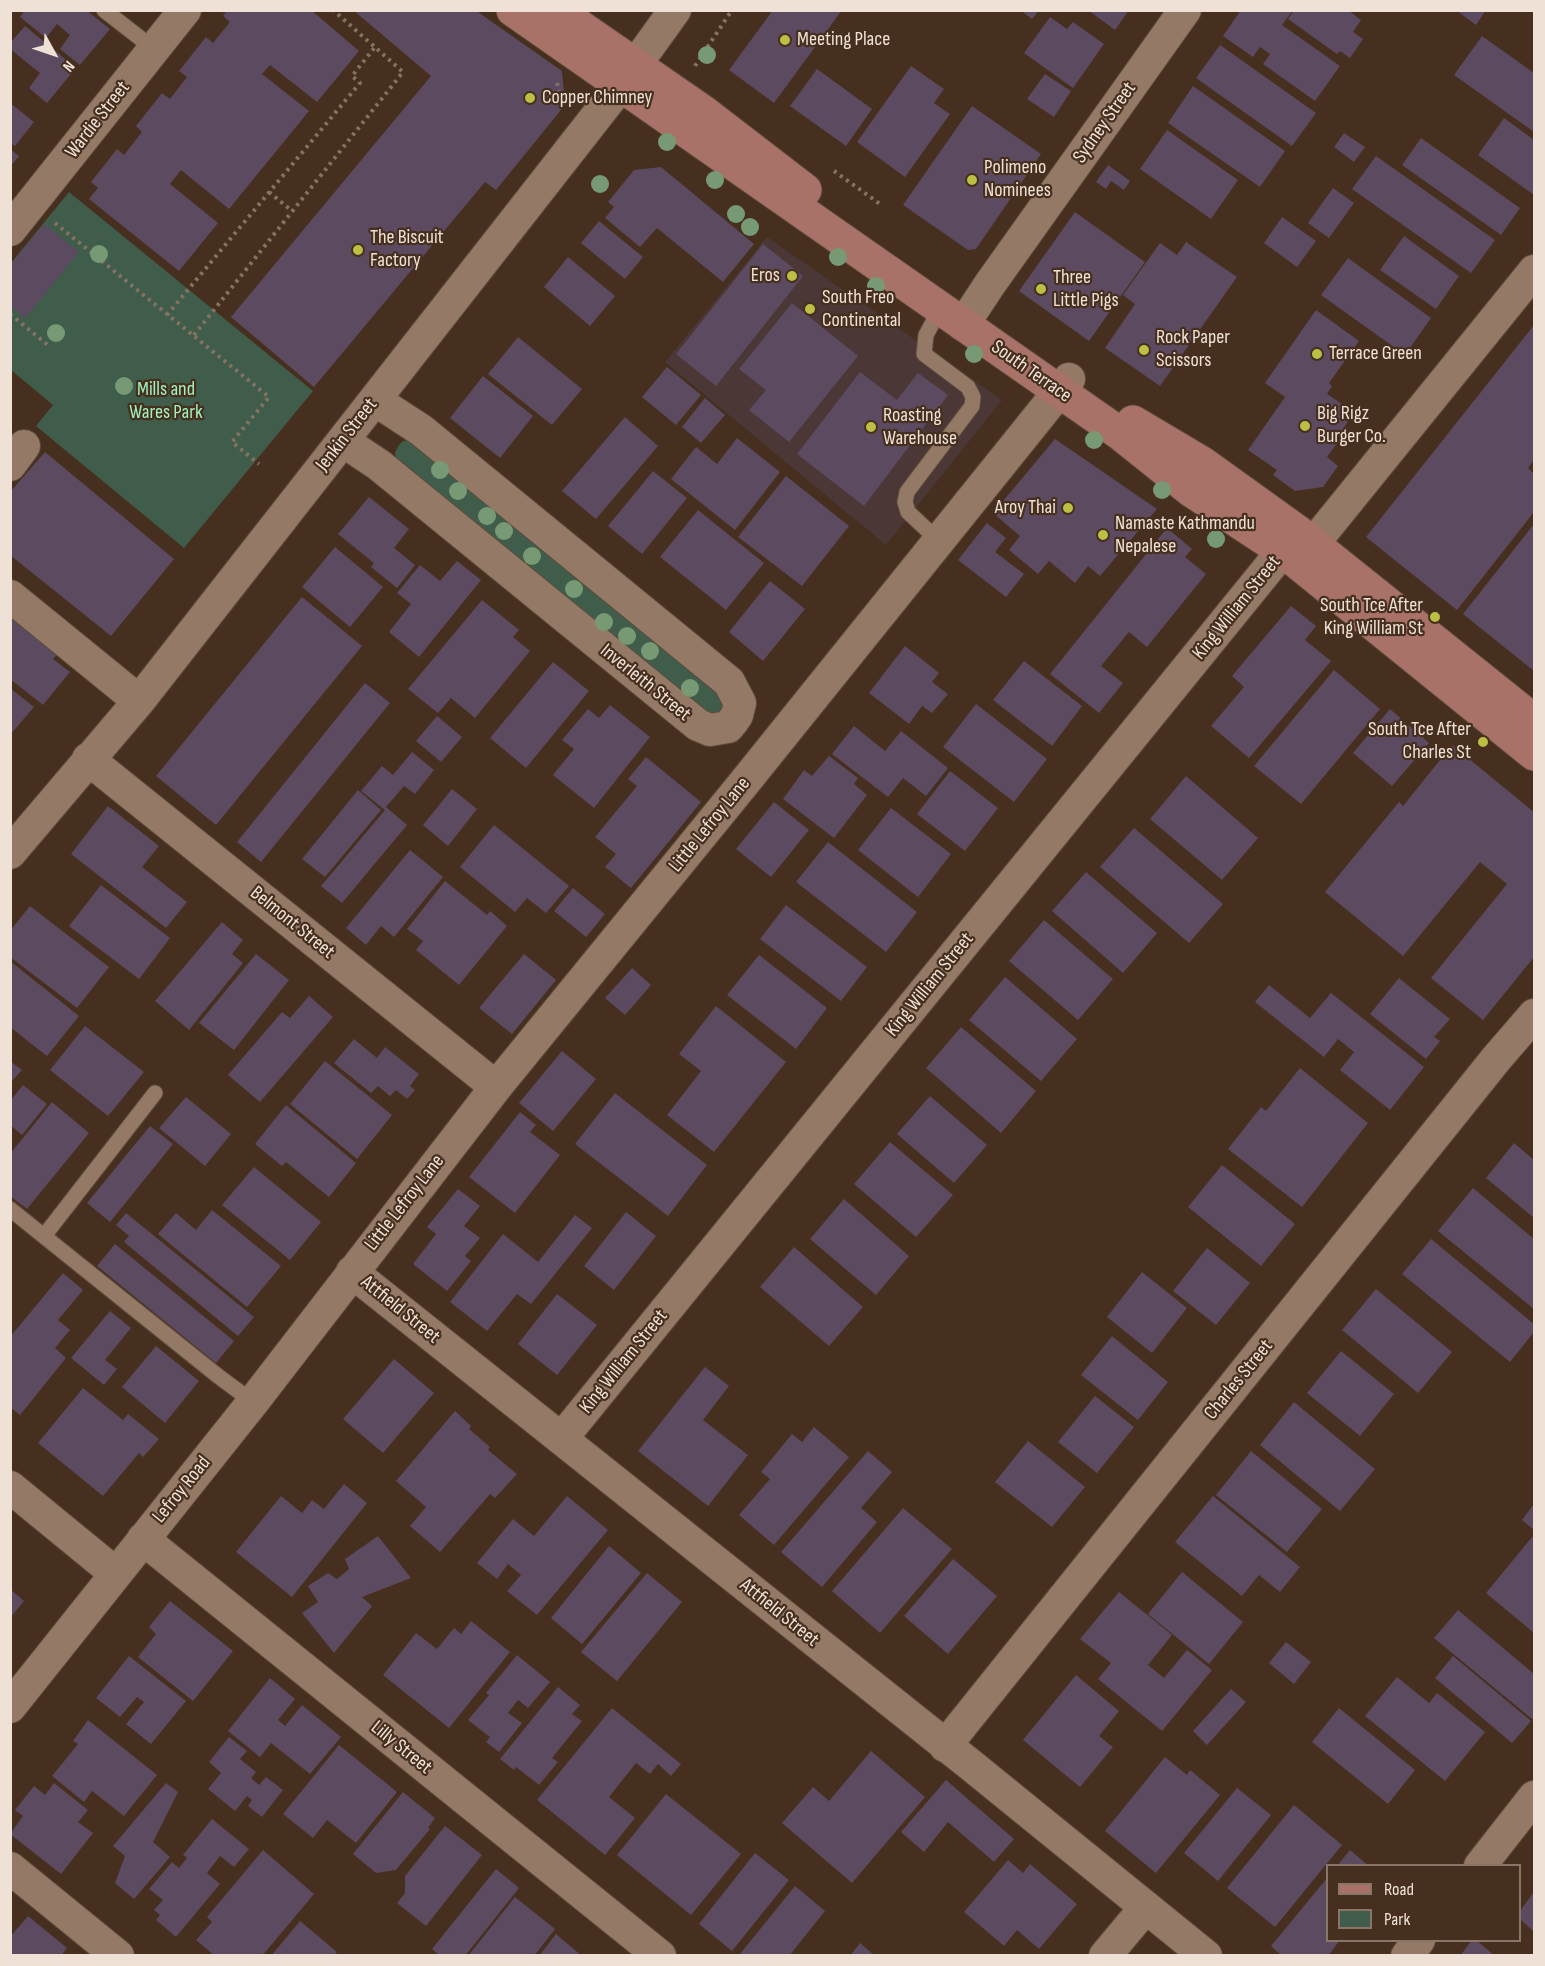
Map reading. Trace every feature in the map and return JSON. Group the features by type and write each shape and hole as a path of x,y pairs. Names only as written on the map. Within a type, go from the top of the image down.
{"street":[{"name":"Wardie Street","path":"10,230 185,10"},
{"name":"South Terrace","path":"513,10 723,127 868,238 959,315 1063,385 1131,421 1202,463 1298,543 1534,754"},
{"name":"South Terrace","path":"556,10 628,75"},
{"name":"Jenkin Street","path":"10,853 139,701 628,75 675,10"},
{"name":"Sydney Street","path":"959,315 1185,10"},
{"name":"King William Street","path":"562,1438 1298,543 1534,271"},
{"name":"Little Lefroy Lane","path":"352,1272 496,1087 744,783 1063,385"},
{"name":"Inverleith Street","path":"344,441 379,465 698,725 710,730 728,727 733,722 740,703 729,682 421,430 375,400"},
{"name":"South Terrace","path":"1298,543 1534,721"},
{"path":"10,596 139,701"},
{"name":"Belmont Street","path":"88,759 496,1087"},
{"name":"Charles Street","path":"945,1746 1534,1015"},
{"name":"Attfield Street","path":"352,1272 1206,1956"},
{"name":"Lefroy Road","path":"10,1707 253,1402 352,1272"},
{"path":"10,1487 115,1573"},
{"name":"Lilly Street","path":"144,1539 660,1956"},
{"path":"1482,1864 1534,1797"},
{"path":"10,1868 118,1956"},
{"path":"1105,1956 1146,1907"},
{"path":"1407,1956 1418,1942"}],"lane":[{"path":"104,10 154,49"},
{"path":"938,540 908,512 905,502 907,492 972,406 973,397 968,387 924,354 926,334 959,315"},
{"path":"44,1236 155,1093"},
{"path":"10,1209 253,1402"}],"path":[{"path":"194,335 403,72 333,10"},
{"path":"694,67 732,10"},
{"path":"167,315 360,83 352,76 375,47"},
{"path":"269,192 292,211"},
{"path":"48,217 269,397 232,442 259,464"},
{"path":"10,314 50,346"}],"shaded area":[{"path":"767,237 1002,400 886,545 665,362"}],"green space":[{"name":"Mills and Wares Park","path":"69,192 313,391 184,548 36,426 53,405 11,370 11,263"},
{"path":"413,439 725,689 729,708 709,719 396,460 395,453 398,446 403,441"}],"building":[{"path":"25,10 86,10 110,29 80,65 60,49 70,35 57,24 46,38 20,17"},
{"path":"227,10 311,10 359,51 317,102 270,65 262,74 309,111 229,209 181,170 170,184 218,223 179,271 89,199 98,188 91,182 117,149 124,155 142,132 136,126 162,93 170,99 187,77 179,71 206,37 213,43 230,22 223,16"},
{"name":"The Biscuit Factory","path":"353,10 475,10 562,71 565,105 496,190 485,182 314,387 231,317 431,76"},
{"name":"Meeting Place","path":"773,10 842,10 774,103 729,70"},
{"path":"1020,10 1039,10 1032,19"},
{"path":"1088,10 1129,10 1115,30"},
{"path":"1241,10 1293,10 1282,25 1340,66 1315,101 1263,64 1270,54 1260,47 1253,57 1223,36"},
{"path":"1294,10 1348,10 1361,20 1353,32 1363,39 1350,58 1340,51 1337,54 1288,19"},
{"path":"1456,10 1486,10 1476,25"},
{"path":"1050,17 1067,29 1073,22 1104,44 1073,88 1024,53"},
{"path":"25,26 76,68 47,103 29,88 40,73 10,49 10,43"},
{"path":"1482,36 1534,73 1534,132 1454,75"},
{"path":"1220,45 1316,113 1292,146 1196,78"},
{"path":"911,66 944,89 934,103 950,114 905,177 857,142"},
{"path":"817,69 872,109 846,146 790,106"},
{"path":"1045,74 1071,91 1054,117 1027,99"},
{"path":"1193,86 1285,151 1260,187 1168,123"},
{"path":"10,103 34,122 15,146 10,143"},
{"path":"972,106 1041,154 976,249 968,250 903,205"},
{"path":"1504,118 1534,140 1534,195 1478,155"},
{"path":"1167,130 1238,180 1211,219 1140,169"},
{"path":"1344,133 1365,147 1354,162 1334,147"},
{"path":"1421,138 1520,208 1501,235 1402,165"},
{"path":"10,149 19,156 10,167"},
{"path":"1376,156 1495,240 1471,273 1352,189"},
{"path":"1108,165 1130,181 1124,190 1111,181 1106,189 1096,182"},
{"path":"661,167 754,244 723,282 657,228 640,247 605,218 614,207 608,202 634,170"},
{"path":"1333,188 1354,203 1329,238 1308,223"},
{"path":"1075,212 1145,262 1089,341 1019,291"},
{"path":"1282,217 1316,241 1297,267 1264,243"},
{"path":"599,221 643,257 625,279 581,243"},
{"path":"44,224 79,252 25,318 10,306 10,265"},
{"path":"1404,236 1459,276 1436,309 1380,270"},
{"path":"1186,242 1237,277 1160,386 1105,348 1135,304 1123,295 1160,243 1177,255"},
{"path":"763,244 803,276 716,386 676,354"},
{"path":"568,257 615,296 590,326 544,287"},
{"path":"1348,258 1431,318 1405,355 1321,295"},
{"path":"792,303 858,356 789,442 749,410 766,390 739,369"},
{"path":"1316,310 1359,341 1329,383 1332,386 1327,394 1354,412 1343,429 1346,431 1327,457 1338,466 1323,487 1295,491 1273,475 1277,470 1248,450 1285,397 1265,383"},
{"path":"1534,325 1534,460 1528,468 1534,474 1534,512 1457,610 1366,537"},
{"path":"518,337 582,389 552,425 488,374"},
{"path":"667,367 701,395 676,425 642,397"},
{"name":"Roasting Warehouse","path":"860,372 897,400 918,373 948,395 864,506 797,454"},
{"path":"483,376 533,416 500,458 450,418"},
{"path":"705,398 725,415 701,443 682,427"},
{"path":"625,417 658,446 596,519 562,491"},
{"path":"737,438 780,472 735,530 671,479 696,447 717,464"},
{"path":"1055,439 1157,509 1100,576 1088,566 1075,583 1049,561 1038,574 1009,550 1020,536 993,513"},
{"path":"45,452 174,559 111,636 10,555 10,492"},
{"path":"653,471 687,498 642,554 608,526"},
{"path":"786,476 849,526 802,586 738,537"},
{"path":"369,497 409,529 394,548 415,565 397,588 371,567 374,563 338,534"},
{"path":"698,510 764,563 726,610 660,557"},
{"path":"987,523 1006,538 995,552 1024,574 1006,597 958,560"},
{"path":"1534,524 1534,671 1463,614"},
{"path":"1167,528 1192,549 1185,557 1206,574 1147,647 1129,632 1101,666 1123,683 1099,713 1050,674"},
{"path":"335,547 383,587 350,627 302,587"},
{"path":"457,561 481,580 419,657 389,632 411,604 397,593 420,565 440,581"},
{"path":"770,581 805,609 763,661 729,632"},
{"path":"302,597 362,646 216,825 156,776"},
{"path":"482,600 519,630 513,637 530,651 475,718 451,698 438,713 408,689"},
{"path":"1291,606 1316,626 1305,640 1331,661 1249,758 1211,726 1244,687 1232,676"},
{"path":"10,609 61,650 53,659 70,672 43,705 10,679"},
{"path":"905,646 939,673 932,682 948,694 932,713 922,706 909,724 869,693"},
{"path":"1024,661 1082,706 1052,746 993,700"},
{"path":"553,662 589,691 526,768 490,738"},
{"path":"1334,670 1380,709 1301,804 1254,766"},
{"path":"365,683 390,703 261,862 237,842"},
{"path":"10,688 34,707 10,735"},
{"path":"976,704 1047,759 1014,802 943,747"},
{"path":"610,705 650,737 594,808 553,775 574,749 562,740 588,709 599,718"},
{"path":"1390,709 1429,743 1392,786 1353,753"},
{"path":"437,716 462,737 441,762 416,741"},
{"path":"854,726 885,751 901,731 948,768 926,796 903,778 888,797 832,754"},
{"path":"1452,745 1534,812 1534,957 1483,1020 1431,978 1507,884 1480,862 1403,956 1325,892 1399,802 1403,806"},
{"path":"412,752 434,770 415,794 404,786 386,807 407,825 342,903 321,886 385,810 361,791 382,766 393,775"},
{"path":"829,756 858,778 854,784 867,795 834,838 783,799 804,770 812,776"},
{"path":"646,757 701,802 631,888 605,867 616,854 595,837 637,786 628,779"},
{"path":"950,771 998,808 965,851 917,814"},
{"path":"1186,776 1258,838 1222,880 1150,819"},
{"path":"452,789 477,809 448,846 423,825"},
{"path":"358,790 381,810 325,877 302,859"},
{"path":"774,802 809,830 771,877 736,849"},
{"path":"108,806 159,846 142,867 187,902 166,928 71,854"},
{"path":"891,808 951,854 918,897 858,850"},
{"path":"494,825 569,886 546,913 527,898 515,912 460,867"},
{"path":"1134,828 1223,904 1189,943 1100,867"},
{"path":"828,842 917,912 886,952 796,882"},
{"path":"410,850 443,877 394,937 381,926 366,945 346,928"},
{"path":"1086,872 1157,933 1123,973 1052,911"},
{"path":"445,881 487,915 490,911 507,926 459,985 416,950 423,941 407,929"},
{"path":"101,885 170,938 139,979 69,926"},
{"path":"573,888 605,914 586,937 554,911"},
{"path":"786,905 867,967 841,1001 760,939"},
{"path":"30,906 109,967 77,1008 10,957 10,931"},
{"path":"1044,920 1113,979 1078,1020 1009,961"},
{"path":"222,922 243,940 232,954 243,963 189,1030 155,1001"},
{"path":"256,954 289,980 234,1050 199,1023"},
{"path":"524,954 556,980 512,1034 479,1008"},
{"path":"759,955 827,1008 796,1049 727,995"},
{"path":"10,961 79,1016 47,1056 10,1027"},
{"path":"632,968 651,985 625,1015 605,998"},
{"path":"1005,977 1077,1039 1041,1081 969,1020"},
{"path":"1399,978 1450,1019 1434,1037 1440,1041 1426,1059 1370,1014"},
{"path":"1269,985 1310,1018 1331,993 1424,1067 1390,1110 1340,1070 1354,1052 1338,1039 1324,1057 1255,1002"},
{"path":"309,996 333,1017 260,1102 228,1075 282,1012 290,1018"},
{"path":"716,1006 786,1062 714,1152 667,1115 701,1071 679,1054"},
{"path":"85,1026 144,1072 108,1116 50,1070"},
{"path":"961,1027 1036,1091 1001,1133 926,1068"},
{"path":"354,1039 377,1058 385,1047 419,1074 410,1086 415,1090 407,1099 396,1090 390,1096 378,1086 371,1093 334,1063"},
{"path":"562,1051 596,1079 553,1131 519,1103"},
{"path":"10,1061 22,1070 10,1083"},
{"path":"325,1061 392,1115 357,1159 290,1104"},
{"path":"1300,1068 1368,1123 1302,1207 1228,1149 1261,1107 1266,1111"},
{"path":"23,1085 47,1104 22,1135 10,1125 10,1101"},
{"path":"615,1093 707,1165 668,1216 575,1144"},
{"path":"930,1096 987,1145 954,1183 897,1134"},
{"path":"186,1097 231,1134 205,1166 159,1128"},
{"path":"52,1102 89,1133 27,1209 10,1196 10,1154"},
{"path":"286,1105 356,1163 329,1197 286,1162 282,1166 255,1144"},
{"path":"520,1112 536,1125 530,1132 560,1155 515,1213 469,1177"},
{"path":"150,1126 173,1144 110,1222 87,1203"},
{"path":"890,1142 953,1195 916,1237 854,1184"},
{"path":"1514,1143 1534,1160 1534,1218 1486,1178"},
{"path":"1222,1165 1295,1224 1261,1266 1188,1207"},
{"path":"254,1167 321,1222 290,1260 222,1205"},
{"path":"1473,1188 1534,1239 1534,1309 1438,1231"},
{"path":"458,1189 480,1206 464,1226 480,1238 465,1256 471,1261 447,1291 413,1264 436,1234 427,1227"},
{"path":"844,1199 909,1256 876,1295 810,1239"},
{"path":"212,1210 281,1266 247,1307 158,1234 176,1213 196,1230"},
{"path":"626,1212 656,1236 614,1290 584,1266"},
{"path":"126,1213 254,1317 238,1336 124,1242 129,1236 116,1225"},
{"path":"575,1215 592,1228 531,1304 517,1294 487,1331 450,1302 503,1234 538,1262"},
{"path":"1431,1239 1534,1324 1534,1332 1510,1362 1402,1274"},
{"path":"115,1244 234,1341 216,1363 97,1266"},
{"path":"794,1247 863,1307 829,1346 760,1287"},
{"path":"1207,1248 1250,1283 1216,1325 1173,1291"},
{"path":"1142,1272 1187,1308 1152,1353 1107,1317"},
{"path":"63,1273 83,1290 58,1320 70,1330 55,1348 66,1358 20,1415 10,1407 10,1337"},
{"path":"1376,1289 1452,1352 1418,1393 1342,1330"},
{"path":"557,1294 597,1325 557,1375 518,1344"},
{"path":"110,1311 131,1328 105,1360 117,1369 104,1385 71,1358"},
{"path":"1112,1336 1168,1382 1138,1420 1081,1375"},
{"path":"156,1346 199,1381 165,1423 122,1387"},
{"path":"1341,1351 1394,1394 1360,1436 1307,1393"},
{"path":"394,1359 434,1393 383,1453 343,1419"},
{"path":"705,1367 729,1386 703,1420 748,1455 708,1506 638,1451"},
{"path":"83,1388 123,1420 128,1414 159,1439 143,1457 139,1453 103,1496 38,1443"},
{"path":"1095,1396 1134,1427 1097,1473 1058,1442"},
{"path":"1294,1402 1375,1469 1340,1511 1260,1445"},
{"path":"455,1411 471,1426 469,1429 490,1447 488,1450 517,1474 495,1498 490,1494 440,1552 410,1526 426,1507 396,1481"},
{"path":"814,1427 849,1457 774,1545 739,1515 770,1479 761,1472 792,1434 802,1442"},
{"path":"1028,1441 1085,1487 1052,1527 995,1482"},
{"path":"868,1451 892,1472 861,1508 877,1522 822,1587 781,1552"},
{"path":"1251,1451 1322,1509 1287,1552 1216,1495"},
{"path":"344,1484 367,1503 292,1597 236,1552 281,1496 302,1513 312,1500 324,1509"},
{"path":"567,1496 608,1530 537,1615 507,1591 521,1575 508,1564 497,1579 477,1563 513,1519 534,1536"},
{"path":"1213,1496 1300,1567 1280,1592 1259,1575 1242,1596 1175,1542"},
{"path":"1534,1504 1534,1530 1522,1520"},
{"path":"903,1508 952,1549 880,1633 832,1591"},
{"path":"378,1536 411,1578 362,1597 372,1606 334,1653 302,1613 318,1602 308,1586 328,1573 337,1579 349,1569 345,1559"},
{"path":"1532,1537 1534,1539 1534,1633 1486,1593"},
{"path":"609,1546 641,1573 582,1644 551,1618"},
{"path":"953,1559 997,1596 948,1654 904,1616"},
{"path":"1182,1572 1243,1622 1209,1664 1148,1614"},
{"path":"647,1573 682,1602 617,1681 581,1652"},
{"path":"10,1589 24,1601 10,1618"},
{"path":"1119,1592 1172,1635 1148,1665 1164,1678 1187,1650 1212,1670 1162,1731 1098,1679 1111,1663 1080,1639"},
{"path":"170,1601 233,1651 193,1701 138,1657 156,1634 149,1627"},
{"path":"1458,1610 1534,1674 1534,1716 1532,1719 1434,1638"},
{"path":"471,1621 510,1652 449,1728 383,1675 416,1633 437,1649 454,1628 461,1634"},
{"path":"1286,1642 1311,1662 1294,1684 1269,1663"},
{"path":"517,1655 550,1682 528,1708 518,1700 508,1713 522,1723 499,1752 486,1742 490,1737 468,1720 489,1695 486,1693"},
{"path":"129,1656 186,1701 151,1744 126,1724 144,1702 137,1697 120,1717 96,1698"},
{"path":"1453,1656 1531,1721 1512,1743 1435,1678"},
{"path":"1076,1675 1119,1711 1099,1736 1113,1747 1080,1787 1023,1740"},
{"path":"1397,1677 1429,1703 1437,1693 1485,1732 1445,1781 1365,1716"},
{"path":"270,1678 295,1699 278,1720 285,1726 302,1705 341,1737 310,1774 271,1743 260,1757 228,1731"},
{"path":"558,1687 580,1705 572,1714 582,1721 552,1758 558,1762 539,1785 516,1767 514,1770 500,1759"},
{"path":"1231,1689 1246,1702 1207,1745 1193,1731"},
{"path":"612,1708 681,1764 671,1776 658,1764 650,1774 636,1763 609,1797 635,1818 605,1855 537,1800"},
{"path":"1339,1708 1415,1770 1388,1804 1312,1742"},
{"path":"88,1720 157,1775 124,1816 92,1791 84,1802 52,1776 78,1744 73,1741"},
{"path":"229,1737 247,1751 240,1759 256,1772 251,1778 259,1785 266,1777 283,1790 262,1817 248,1806 252,1800 247,1796 235,1811 208,1789 221,1773 209,1762"},
{"path":"339,1745 397,1792 356,1843 327,1820 313,1838 283,1814"},
{"path":"871,1751 925,1797 852,1883 782,1823 813,1787 829,1801"},
{"path":"1165,1757 1187,1775 1190,1770 1220,1795 1156,1873 1105,1831"},
{"path":"946,1780 1014,1839 994,1862 948,1822 924,1852 901,1832"},
{"path":"54,1783 88,1810 78,1822 93,1833 61,1874 10,1834 23,1816 15,1810 34,1786 45,1795"},
{"path":"166,1783 178,1792 153,1842 170,1857 134,1899 115,1883 125,1856 113,1846"},
{"path":"1237,1788 1271,1815 1218,1881 1184,1853"},
{"path":"403,1792 435,1818 428,1828 430,1829 396,1870 376,1873 353,1854"},
{"path":"666,1794 741,1854 691,1915 617,1855"},
{"path":"1294,1805 1342,1845 1275,1927 1227,1888"},
{"path":"212,1819 249,1849 234,1867 220,1856 207,1873 220,1884 176,1937 156,1920 160,1915 154,1910 163,1900 149,1889 172,1862 179,1868 187,1858 183,1855"},
{"path":"445,1826 482,1855 426,1926 397,1903 405,1893 405,1876"},
{"path":"263,1850 314,1894 262,1956 254,1954 215,1956 196,1940 212,1922 207,1917"},
{"path":"1350,1850 1367,1864 1339,1864"},
{"path":"755,1853 789,1880 732,1951 699,1924"},
{"path":"1008,1860 1023,1873 1030,1864 1077,1904 1039,1949 1017,1930 1004,1946 964,1912"},
{"path":"496,1869 519,1888 465,1956 440,1956 432,1949"},
{"path":"1326,1879 1326,1942 1338,1942 1328,1956 1282,1956 1271,1946"},
{"path":"795,1886 825,1911 789,1956 743,1956 740,1954"},
{"path":"1534,1892 1534,1932 1521,1920 1521,1910"},
{"path":"515,1897 555,1929 534,1956 468,1956"},
{"path":"28,1916 67,1948 61,1956 10,1956 10,1937"},
{"path":"300,1921 337,1952 334,1956 271,1956"},
{"path":"556,1934 582,1956 539,1956"},
{"path":"1470,1942 1478,1942 1495,1956 1460,1956"},
{"path":"860,1943 875,1956 850,1956"}],"place":[{"name":"Meeting Place","path":"785,40"},
{"name":"Copper Chimney","path":"530,98"},
{"name":"Polimeno Nominees","path":"972,180"},
{"name":"The Biscuit Factory","path":"358,250"},
{"name":"Eros","path":"792,276"},
{"name":"Three Little Pigs","path":"1041,289"},
{"name":"South Freo Continental","path":"810,309"},
{"name":"Rock Paper Scissors","path":"1144,350"},
{"name":"Terrace Green","path":"1317,354"},
{"name":"Big Rigz Burger Co.","path":"1305,426"},
{"name":"Roasting Warehouse","path":"871,427"},
{"name":"Aroy Thai","path":"1068,508"},
{"name":"Namaste Kathmandu Nepalese","path":"1103,535"},
{"name":"South Tce After King William St","path":"1435,617"},
{"name":"South Tce After Charles St","path":"1483,742"}]}
